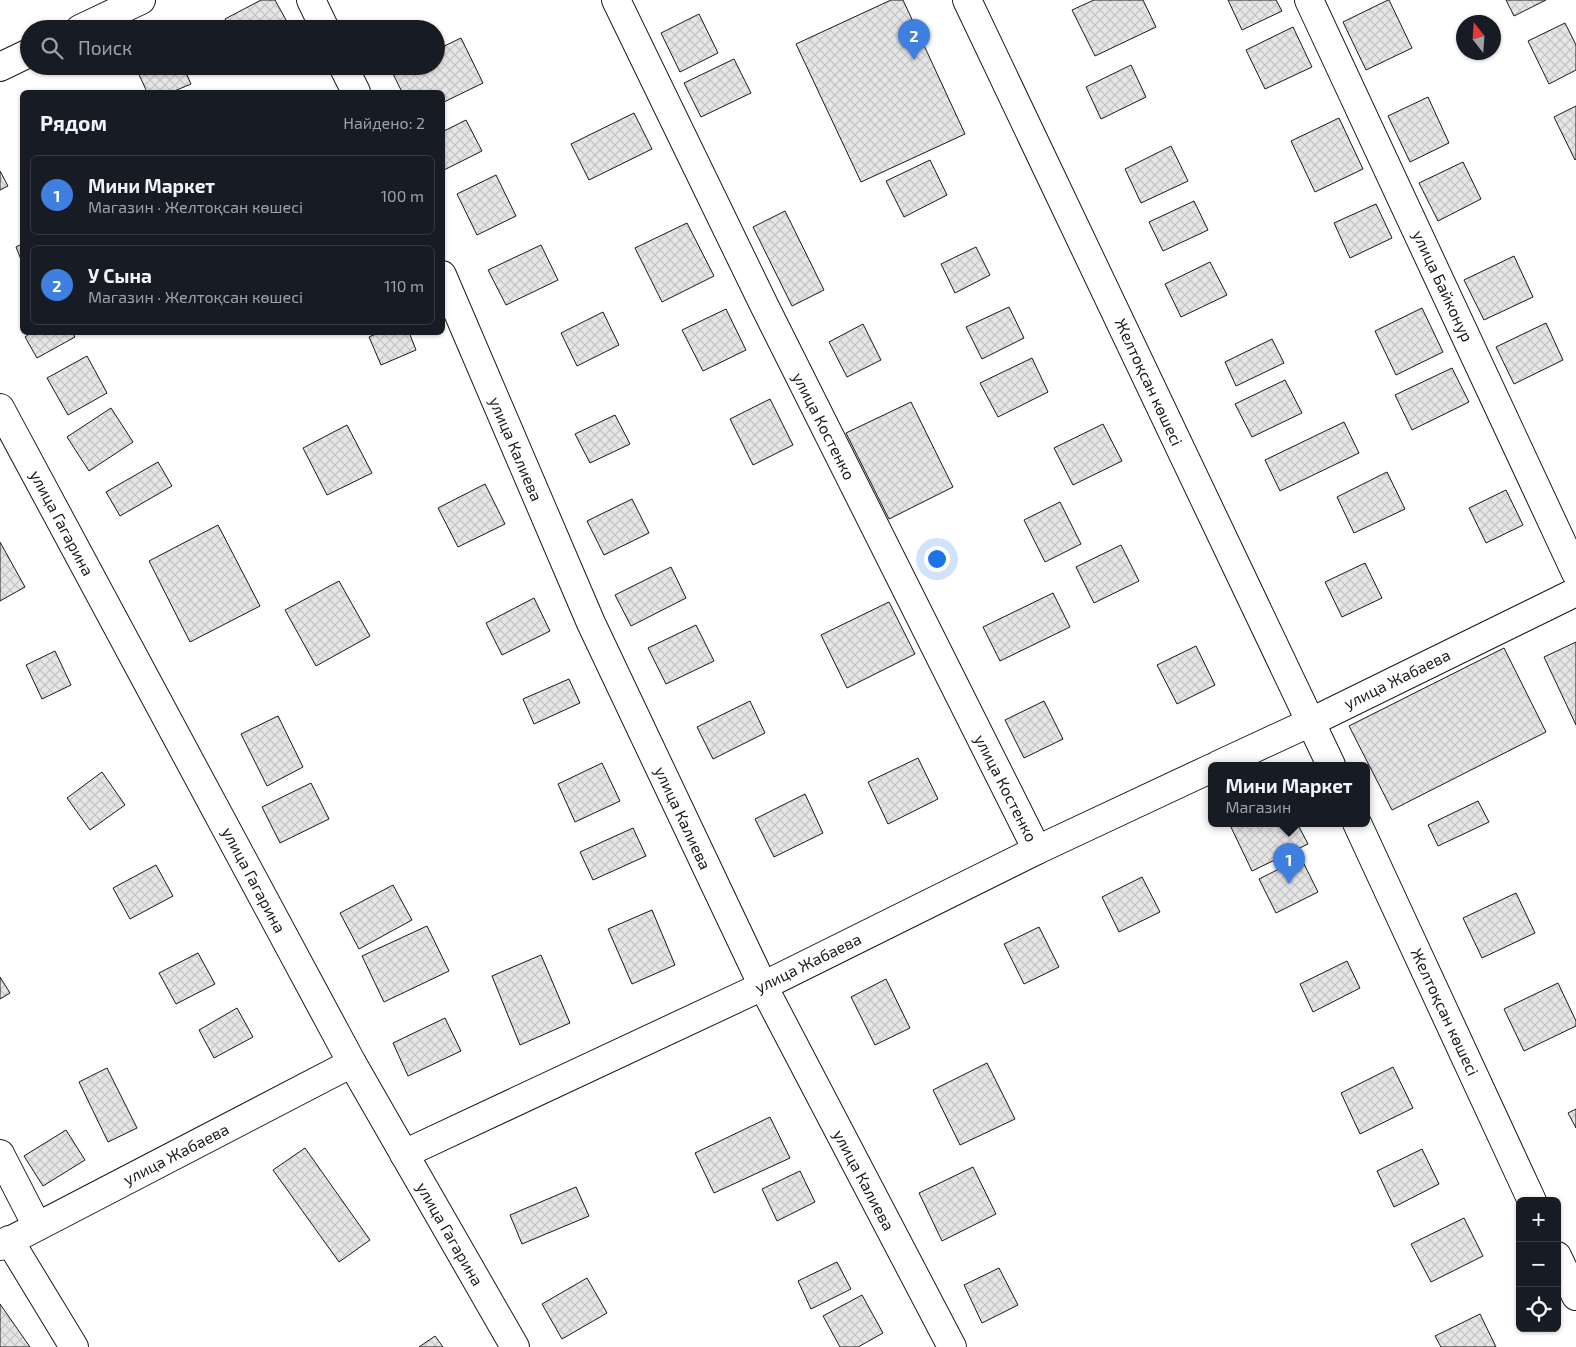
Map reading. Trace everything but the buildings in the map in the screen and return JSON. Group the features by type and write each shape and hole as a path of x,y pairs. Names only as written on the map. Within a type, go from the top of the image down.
{"street":[{"path":"99,20 141,0"},
{"path":"311,0 321,20"},
{"name":"улица Костенко","path":"616,0 764,306 1037,850"},
{"name":"Желтоқсан көшесі","path":"967,0 1330,762"},
{"name":"улица Байконур","path":"1309,0 1576,573"},
{"path":"0,67 20,57"},
{"path":"348,75 355,90"},
{"name":"улица Калиева","path":"445,282 591,623 762,986 952,1347"},
{"name":"улица Гагарина","path":"0,408 352,1063 514,1347"},
{"name":"улица Жабаева","path":"1224,762 1311,722 1576,592"},
{"name":"улица Жабаева","path":"404,1154 762,986 1037,850 1208,770"},
{"name":"Желтоқсан көшесі","path":"1359,827 1530,1197"},
{"name":"улица Жабаева","path":"5,1243 352,1063"},
{"path":"0,1154 37,1226"},
{"path":"5,1243 74,1347"},
{"path":"1561,1264 1576,1296"}],"place":[{"name":"У Сына","path":"914,60"},
{"name":"Мини Маркет","path":"1289,884"}]}
